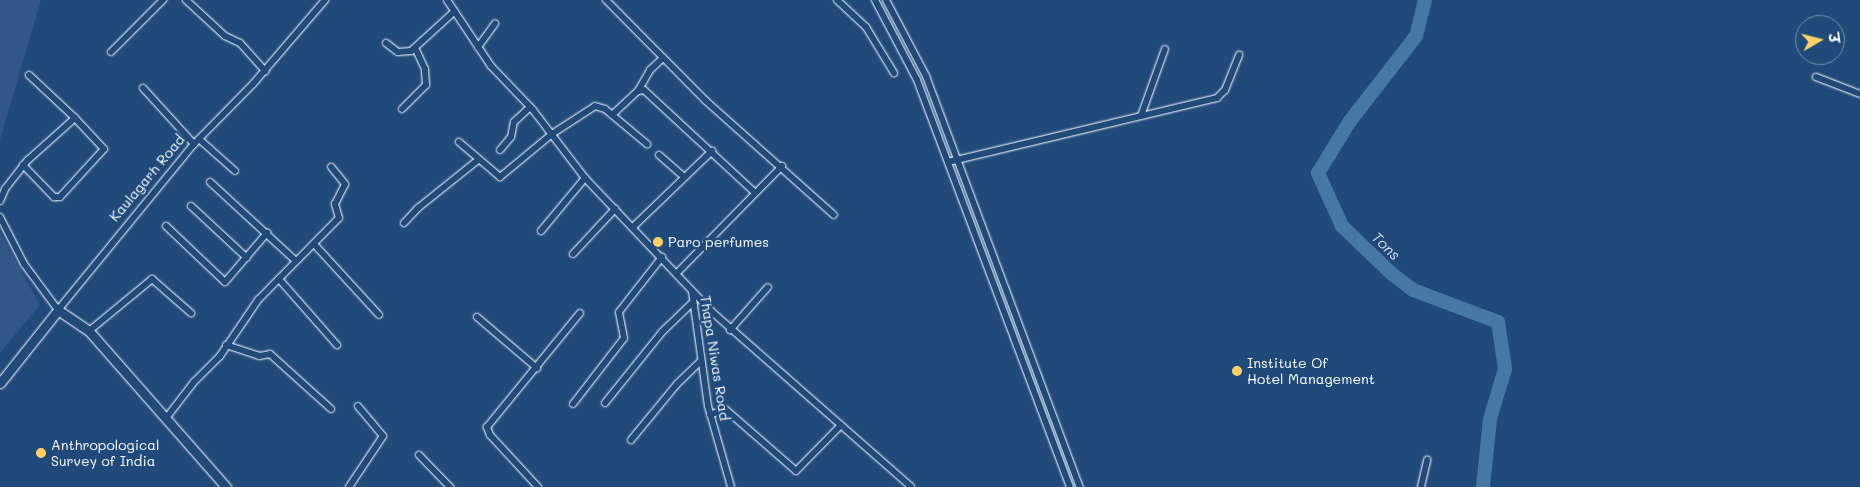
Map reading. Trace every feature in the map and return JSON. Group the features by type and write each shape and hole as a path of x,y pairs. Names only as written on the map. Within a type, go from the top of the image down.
{"street":[{"path":"112,52 164,0"},
{"path":"186,0 225,36 240,43 264,71"},
{"name":"Kaulagarh Road","path":"0,383 197,141 264,71 326,0"},
{"path":"447,0 478,47 530,107 585,178 662,257 692,291 730,330 911,487"},
{"path":"606,0 663,58 834,215"},
{"path":"837,0 866,27 894,73"},
{"path":"875,0 917,80 1070,487"},
{"path":"886,0 926,76 1080,487"},
{"path":"386,43 401,53 415,48 454,11"},
{"path":"478,47 495,24"},
{"path":"402,109 426,85 425,68 415,48"},
{"path":"1141,116 1165,49"},
{"path":"948,162 1217,98 1225,90 1239,55"},
{"path":"612,115 638,91 650,70 663,58"},
{"path":"23,165 54,197 60,198 104,149 75,118 29,75"},
{"path":"1816,77 1860,94"},
{"path":"143,88 197,141 235,171"},
{"path":"638,91 644,90 658,99 754,192"},
{"path":"500,150 510,138 514,122 530,107"},
{"path":"459,142 500,177 552,134 591,107 600,107 647,144"},
{"path":"0,201 23,165 75,118"},
{"path":"633,227 712,151"},
{"path":"659,155 684,177"},
{"path":"404,223 418,208 478,160"},
{"path":"677,273 754,192 782,166"},
{"path":"167,417 194,382 220,356 258,300 339,218 335,204 345,184 331,167"},
{"path":"541,231 585,178"},
{"path":"210,182 296,261"},
{"path":"191,206 247,258"},
{"path":"573,254 615,209"},
{"path":"0,217 24,264 58,310 89,331 167,417 226,487"},
{"path":"166,226 225,282 267,234"},
{"path":"979,245 988,241"},
{"path":"314,244 380,315"},
{"path":"573,404 624,338 619,312 662,257"},
{"path":"278,279 337,344"},
{"path":"89,331 152,280 191,313"},
{"path":"730,330 768,287"},
{"name":"Thapa Niwas Road","path":"692,291 692,303 710,415 731,487"},
{"path":"605,403 662,332 692,303"},
{"path":"538,487 487,430 580,314"},
{"path":"477,317 538,368"},
{"path":"226,345 259,356 270,354 331,409"},
{"path":"631,440 677,384 701,361"},
{"path":"349,487 383,436 358,406"},
{"path":"710,415 725,409 796,471 841,425"},
{"path":"1044,418 1053,414"},
{"path":"420,455 450,487"},
{"path":"1421,487 1427,460"}],"shaded area":[{"path":"0,0 41,0 0,140"},
{"path":"0,232 40,305 0,353"}],"waterway":[{"name":"Tons","path":"1425,0 1416,36 1350,121 1318,173 1342,226 1392,274 1413,290 1498,322 1505,369 1490,419 1483,487"}],"place":[{"name":"Paro perfumes","path":"658,242"},
{"name":"Institute Of Hotel Management","path":"1237,371"},
{"name":"Anthropological Survey of India","path":"41,453"}]}
